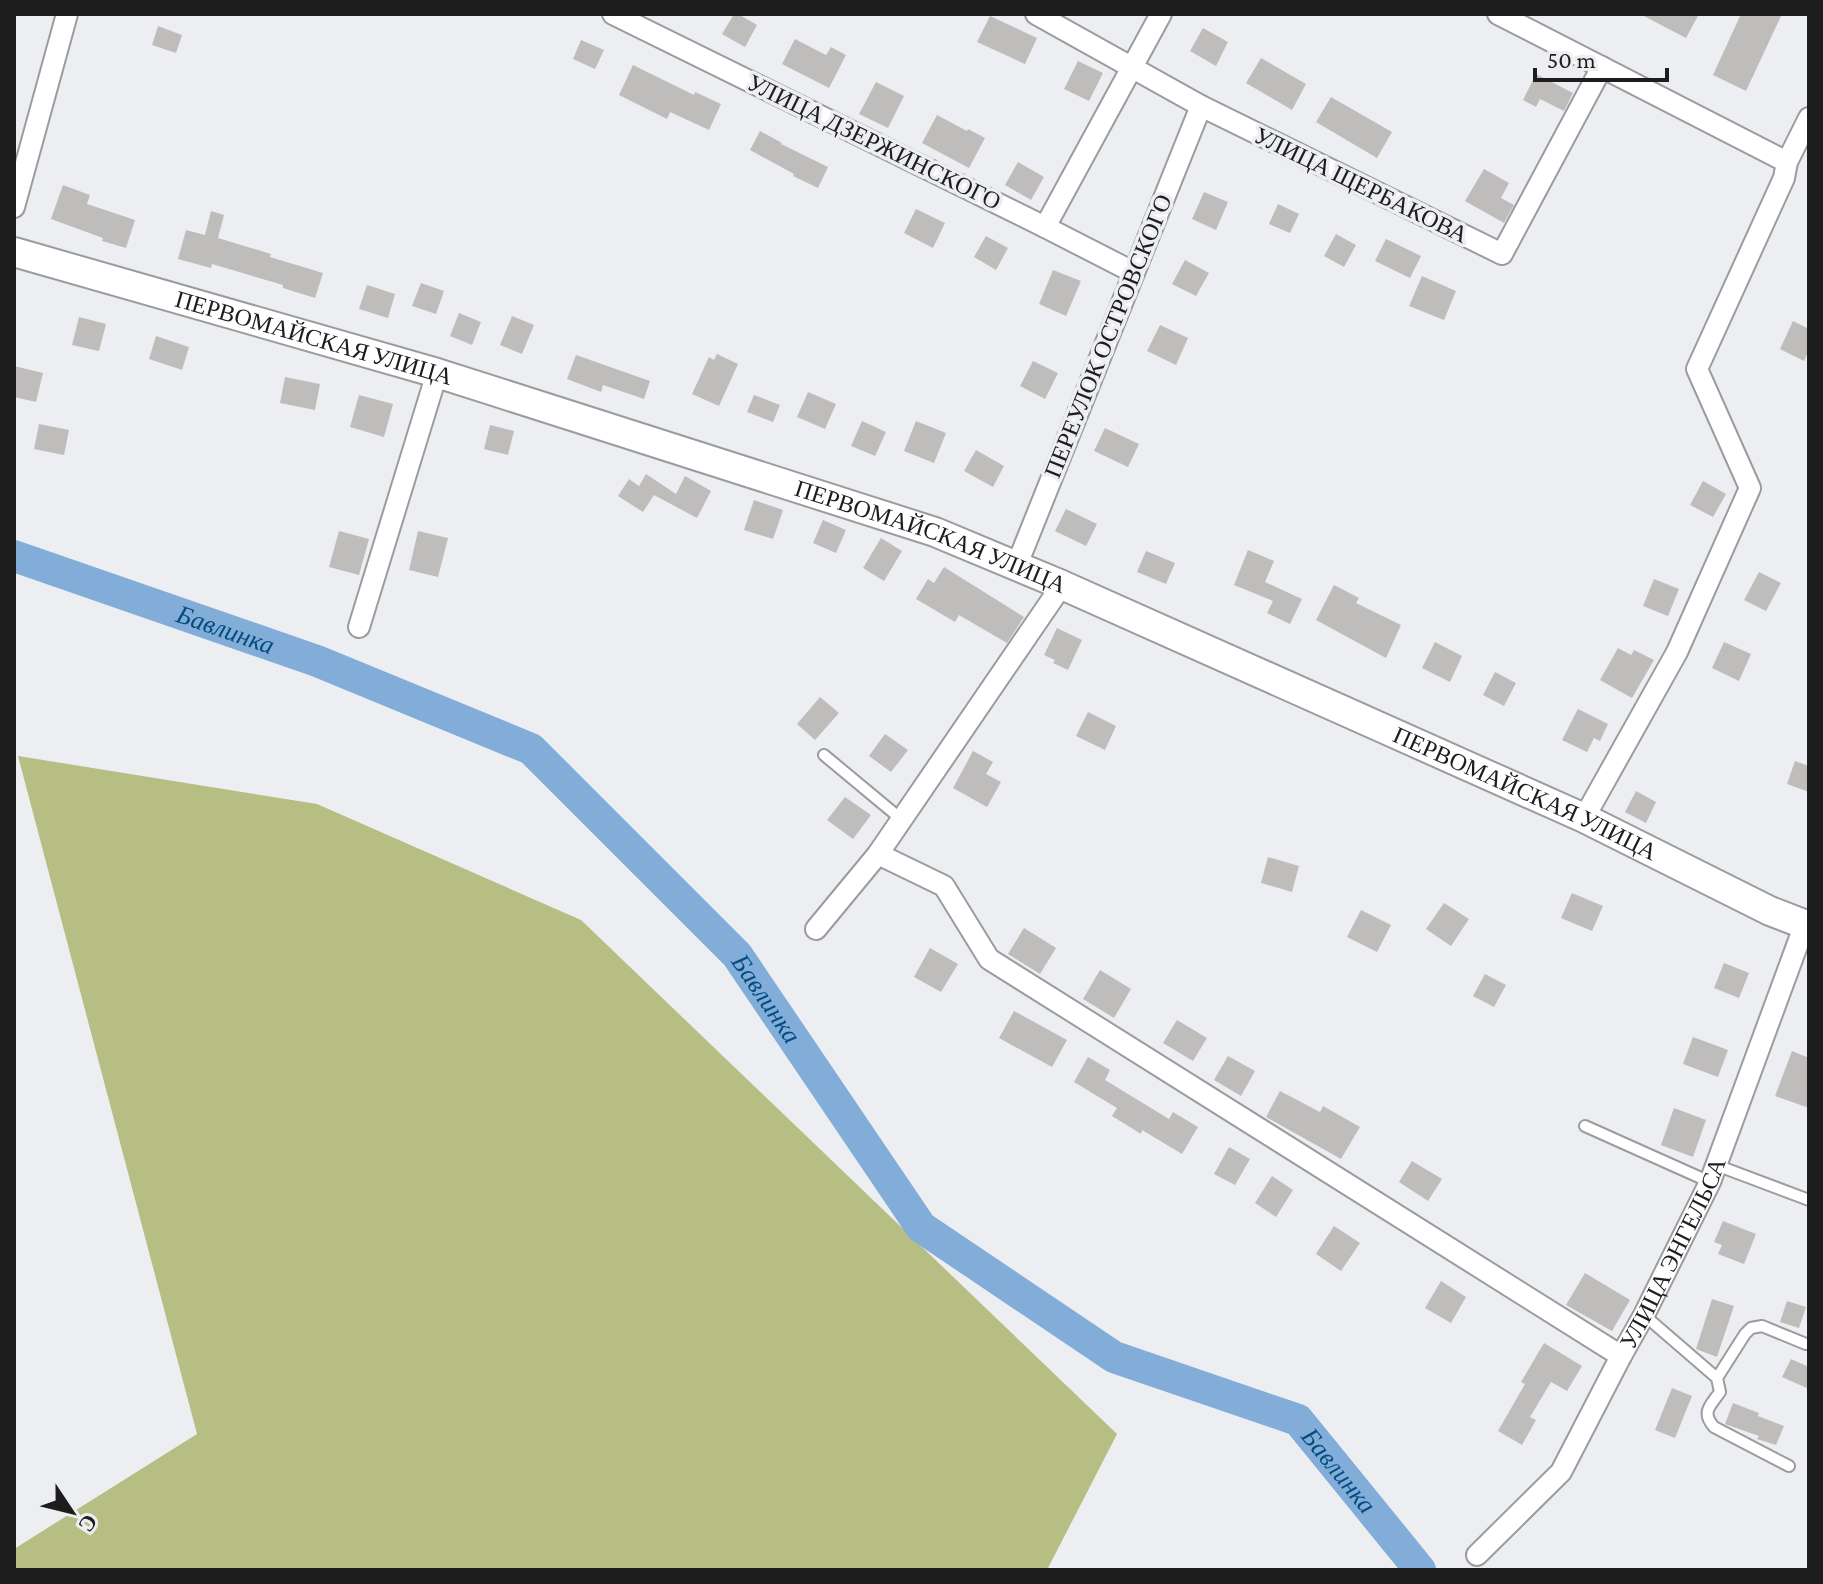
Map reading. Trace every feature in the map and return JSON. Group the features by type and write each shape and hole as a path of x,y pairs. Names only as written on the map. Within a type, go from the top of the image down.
{"street":[{"path":"14,207 67,14"},
{"name":"УЛИЦА ДЗЕРЖИНСКОГО","path":"613,14 1133,272"},
{"name":"УЛИЦА ЩЕРБАКОВА","path":"1036,14 1201,106 1502,254 1602,67"},
{"path":"1045,227 1161,14"},
{"path":"1498,14 1787,162"},
{"name":"ПЕРЕУЛОК ОСТРОВСКОГО","path":"1016,567 1201,106"},
{"path":"1584,818 1677,652 1750,488 1697,369 1809,118"},
{"name":"ПЕРВОМАЙСКАЯ УЛИЦА","path":"14,252 437,373 935,532 1062,585 1584,818 1770,911 1808,922"},
{"path":"359,627 437,373"},
{"path":"816,929 878,854 1062,585"},
{"path":"878,854 944,886 989,959 1621,1356"},
{"name":"УЛИЦА ЭНГЕЛЬСА","path":"1477,1555 1561,1472 1644,1315 1713,1174 1808,922"}],"lane":[{"path":"824,755 901,819"},
{"path":"1585,1126 1713,1174 1809,1200"},
{"path":"1644,1315 1717,1378 1720,1392 1707,1412 1707,1419 1714,1427 1789,1466"},
{"path":"1717,1378 1751,1328 1762,1326 1806,1344"}],"green space":[{"path":"18,756 317,804 581,920 1117,1434 1047,1570 14,1570 14,1549 197,1434"}],"building":[{"path":"734,14 757,25 745,47 722,34"},
{"path":"1640,14 1699,14 1686,38"},
{"path":"1741,14 1782,14 1746,91 1713,75"},
{"path":"990,16 1037,38 1025,64 977,42"},
{"path":"158,26 182,35 176,53 152,45"},
{"path":"1203,28 1228,42 1216,66 1190,51"},
{"path":"795,39 826,55 831,47 846,55 829,88 782,64"},
{"path":"581,40 604,50 595,69 573,59"},
{"path":"1261,58 1306,84 1292,110 1246,83"},
{"path":"1078,61 1103,73 1089,101 1064,89"},
{"path":"633,65 694,95 695,92 721,104 709,130 670,112 667,119 619,95"},
{"path":"1536,74 1573,93 1564,111 1540,99 1536,107 1523,100"},
{"path":"876,82 904,96 888,128 859,114"},
{"path":"1331,97 1392,132 1377,158 1316,122"},
{"path":"937,115 985,138 969,168 922,143"},
{"path":"760,131 828,167 818,188 750,150"},
{"path":"1018,162 1044,177 1031,200 1005,185"},
{"path":"1484,169 1509,183 1501,198 1514,205 1504,223 1465,201"},
{"path":"63,185 90,195 87,204 135,220 126,248 51,219"},
{"path":"1204,192 1228,202 1216,230 1192,219"},
{"path":"1278,204 1299,214 1290,233 1269,224"},
{"path":"916,209 945,223 933,248 904,233"},
{"path":"211,211 224,215 218,238 323,273 315,298 212,264 211,268 178,259 186,230 205,235"},
{"path":"1336,234 1356,245 1344,267 1324,256"},
{"path":"986,236 1008,248 996,270 974,257"},
{"path":"1386,239 1421,256 1410,278 1375,261"},
{"path":"1185,260 1209,273 1196,296 1172,284"},
{"path":"1053,270 1081,281 1066,316 1039,304"},
{"path":"1422,276 1456,291 1444,320 1409,306"},
{"path":"421,283 444,291 436,314 412,306"},
{"path":"367,285 395,294 388,318 359,309"},
{"path":"459,313 481,322 472,345 450,336"},
{"path":"512,316 534,325 522,354 500,345"},
{"path":"79,317 106,324 99,351 72,345"},
{"path":"1793,321 1809,329 1809,350 1804,361 1780,349"},
{"path":"1160,325 1188,338 1176,365 1147,351"},
{"path":"156,336 189,347 182,370 149,359"},
{"path":"717,354 738,364 719,406 692,394 709,357 714,360"},
{"path":"576,355 650,381 644,399 603,385 601,392 567,379"},
{"path":"1033,361 1058,373 1045,399 1020,386"},
{"path":"14,366 43,373 36,402 14,397"},
{"path":"285,377 320,384 315,410 280,403"},
{"path":"808,392 836,404 825,429 797,417"},
{"path":"359,395 393,404 384,437 350,427"},
{"path":"754,395 780,405 773,422 747,412"},
{"path":"862,421 886,432 875,456 851,446"},
{"path":"916,421 946,433 934,463 904,451"},
{"path":"39,424 69,430 64,455 34,449"},
{"path":"490,425 514,431 508,455 484,449"},
{"path":"1105,428 1139,444 1128,467 1094,451"},
{"path":"976,450 1004,466 993,487 964,471"},
{"path":"646,474 676,494 685,476 711,491 697,518 654,495 643,512 618,496 629,479 639,486"},
{"path":"1703,481 1726,494 1713,517 1690,505"},
{"path":"754,500 783,510 773,539 744,530"},
{"path":"1066,509 1097,524 1086,546 1055,531"},
{"path":"823,520 846,530 836,553 813,543"},
{"path":"339,531 369,539 359,575 329,567"},
{"path":"418,531 448,538 438,577 409,570"},
{"path":"881,538 902,551 884,581 863,568"},
{"path":"1248,550 1274,561 1265,582 1302,599 1290,624 1267,613 1273,601 1234,585"},
{"path":"1146,551 1175,563 1166,584 1137,572"},
{"path":"944,567 1024,617 1007,643 959,615 955,622 916,599 928,579 934,583"},
{"path":"1759,572 1781,583 1766,611 1744,600"},
{"path":"1654,579 1679,589 1668,616 1643,606"},
{"path":"1334,585 1359,598 1356,603 1401,625 1386,658 1316,620"},
{"path":"1057,628 1082,640 1068,670 1044,655"},
{"path":"1435,642 1462,656 1450,682 1422,668"},
{"path":"1724,642 1751,654 1739,681 1712,668"},
{"path":"1618,648 1631,655 1634,650 1654,660 1632,698 1600,680"},
{"path":"1495,672 1516,683 1504,706 1483,695"},
{"path":"820,697 839,713 815,740 797,724"},
{"path":"1578,709 1608,724 1600,741 1594,738 1587,752 1562,740"},
{"path":"1088,712 1116,726 1105,750 1076,736"},
{"path":"885,734 908,750 891,772 869,756"},
{"path":"973,751 993,762 986,774 1001,782 987,807 953,788"},
{"path":"1795,761 1809,766 1809,792 1787,784"},
{"path":"1636,791 1656,802 1646,823 1625,812"},
{"path":"845,797 871,815 853,839 827,820"},
{"path":"1268,857 1299,866 1292,892 1261,883"},
{"path":"1572,893 1603,906 1592,931 1561,918"},
{"path":"1444,903 1469,919 1451,946 1426,929"},
{"path":"1361,910 1391,925 1377,952 1347,937"},
{"path":"1024,928 1056,948 1040,974 1008,954"},
{"path":"930,948 958,964 941,992 914,977"},
{"path":"1724,963 1749,973 1739,998 1714,988"},
{"path":"1100,970 1131,989 1114,1018 1083,999"},
{"path":"1485,974 1506,985 1494,1007 1473,996"},
{"path":"1014,1011 1067,1040 1052,1067 999,1038"},
{"path":"1177,1020 1207,1038 1193,1061 1163,1043"},
{"path":"1693,1037 1728,1050 1718,1077 1683,1064"},
{"path":"1792,1051 1809,1058 1809,1108 1775,1096"},
{"path":"1228,1056 1255,1071 1241,1096 1214,1080"},
{"path":"1088,1057 1110,1070 1105,1080 1169,1119 1173,1112 1198,1127 1182,1154 1112,1116 1117,1108 1074,1082"},
{"path":"1280,1091 1320,1112 1323,1106 1360,1127 1341,1159 1266,1117"},
{"path":"1674,1108 1706,1120 1693,1157 1661,1145"},
{"path":"1229,1147 1250,1159 1235,1185 1214,1174"},
{"path":"1412,1161 1442,1179 1428,1201 1399,1182"},
{"path":"1272,1176 1293,1190 1276,1217 1255,1203"},
{"path":"1723,1221 1756,1234 1744,1264 1718,1254 1722,1245 1714,1242"},
{"path":"1334,1226 1360,1243 1341,1271 1316,1254"},
{"path":"1585,1273 1630,1300 1612,1331 1566,1305"},
{"path":"1441,1281 1466,1297 1451,1323 1425,1308"},
{"path":"1712,1299 1734,1306 1717,1357 1696,1349"},
{"path":"1787,1301 1806,1307 1799,1328 1780,1322"},
{"path":"1544,1343 1582,1366 1567,1391 1551,1382 1530,1417 1536,1420 1522,1445 1498,1431"},
{"path":"1791,1359 1809,1367 1809,1389 1782,1377"},
{"path":"1672,1388 1692,1396 1675,1438 1655,1430"},
{"path":"1733,1403 1784,1426 1776,1445 1725,1424"}],"waterway":[{"name":"Бавлинка","path":"14,556 317,661 531,749 737,955 921,1227 1114,1357 1298,1420 1420,1570"}]}
